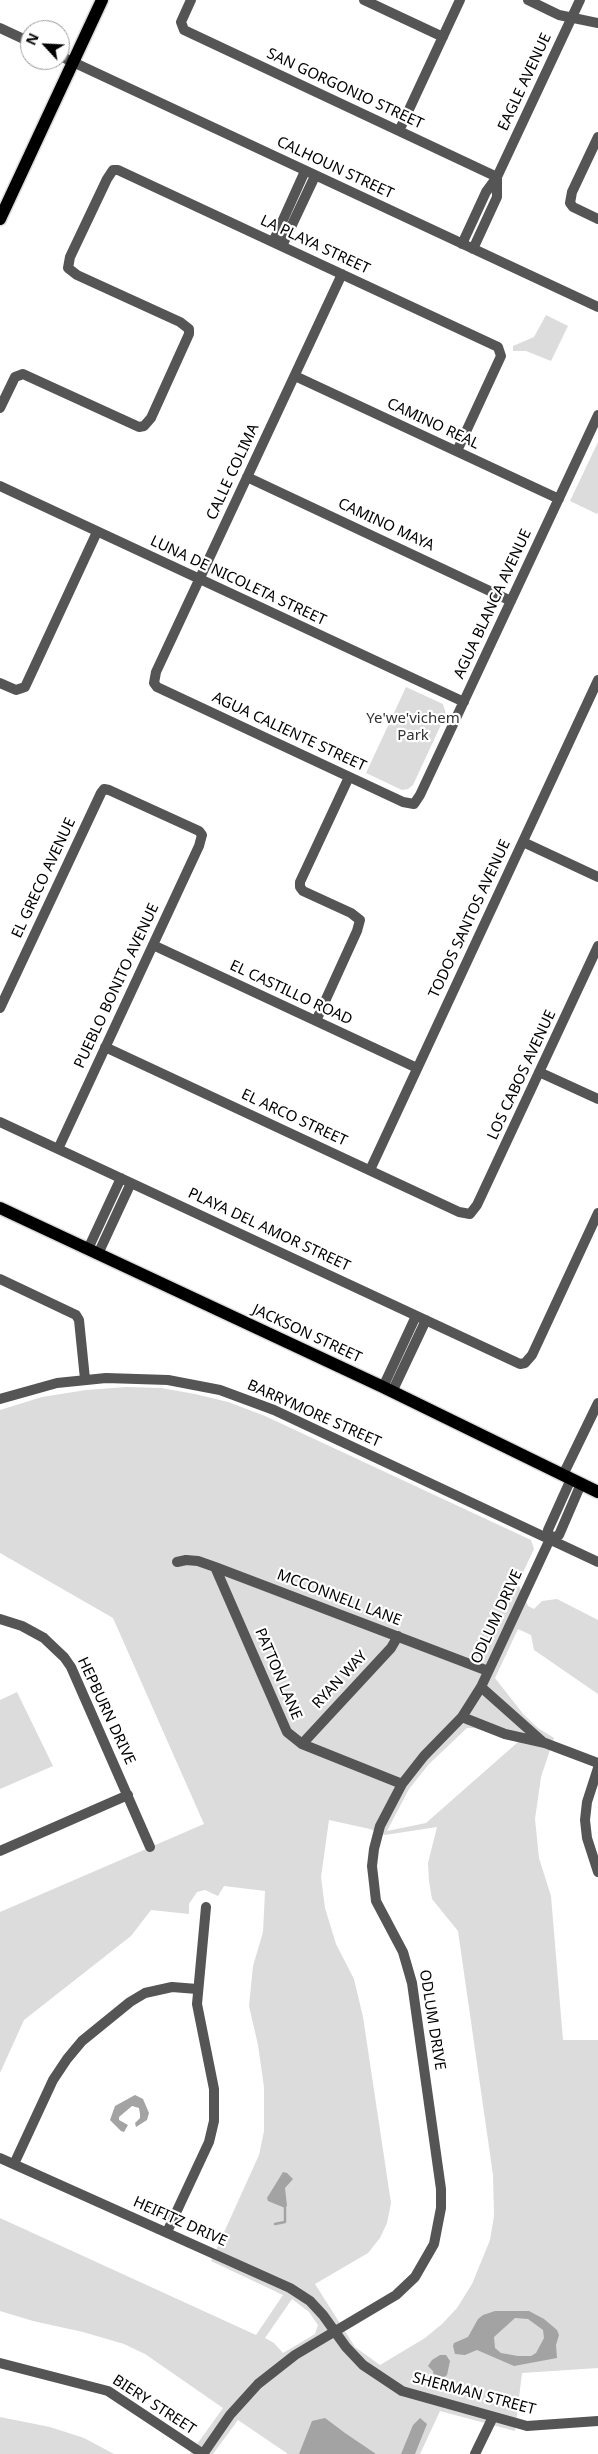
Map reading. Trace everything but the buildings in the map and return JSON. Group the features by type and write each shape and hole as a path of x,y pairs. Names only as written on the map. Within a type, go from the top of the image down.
{"main road":[{"path":"0,219 102,0"},
{"name":"JACKSON STREET","path":"0,1208 387,1390 598,1492"}],"street":[{"name":"SAN GORGONIO STREET","path":"191,0 180,22 181,27 190,34 497,177"},
{"path":"364,0 443,37"},
{"path":"399,131 460,0"},
{"path":"528,0 559,15 598,23"},
{"name":"EAGLE AVENUE","path":"462,244 486,192 497,177 580,0"},
{"path":"0,28 20,37"},
{"name":"CALHOUN STREET","path":"70,61 598,307"},
{"path":"598,137 572,192 570,203 573,207 598,219"},
{"name":"LA PLAYA STREET","path":"0,408 15,377 19,374 30,376 133,424 144,426 151,418 189,334 189,329 180,322 68,268 70,257 98,196 110,173 114,170 492,344 501,351 498,362 457,451"},
{"path":"273,242 306,171"},
{"path":"282,246 315,176"},
{"name":"EAGLE AVENUE","path":"473,249 497,197 497,177"},
{"name":"CALLE COLIMA","path":"154,683 156,672 342,274"},
{"name":"CAMINO REAL","path":"295,376 559,499"},
{"name":"AGUA BLANCA AVENUE","path":"414,804 420,796 598,415"},
{"name":"CAMINO MAYA","path":"247,478 511,601"},
{"name":"LUNA DE NICOLETA STREET","path":"0,486 464,702"},
{"path":"0,682 21,690 28,681 97,532"},
{"name":"TODOS SANTOS AVENUE","path":"370,1170 598,680"},
{"name":"AGUA CALIENTE STREET","path":"154,683 163,690 349,777 403,802 414,804"},
{"path":"316,1020 357,931 360,920 351,913 303,890 300,887 300,882 349,777"},
{"name":"PUEBLO BONITO AVENUE","path":"58,1149 199,846 202,835 193,828 150,808 115,792 104,790"},
{"name":"EL GRECO AVENUE","path":"0,1008 98,799 104,790"},
{"path":"523,842 598,878"},
{"name":"EL CASTILLO ROAD","path":"153,945 418,1068"},
{"name":"LOS CABOS AVENUE","path":"470,1214 477,1205 598,946"},
{"name":"EL ARCO STREET","path":"105,1047 459,1212 470,1214"},
{"path":"540,1072 598,1099"},
{"name":"PLAYA DEL AMOR STREET","path":"0,1122 514,1361 525,1364 532,1355 598,1213"},
{"path":"93,1252 126,1181"},
{"path":"0,1279 76,1315 79,1320 86,1379"},
{"path":"387,1390 421,1318"},
{"name":"BARRYMORE STREET","path":"0,1399 29,1389 86,1379 129,1377 168,1380 240,1397 274,1410 598,1562"},
{"path":"572,1479 573,1456 598,1403"},
{"name":"ODLUM DRIVE","path":"550,1540 548,1530 572,1479"},
{"name":"ODLUM DRIVE","path":"203,2454 230,2415 258,2384 296,2355 386,2302 415,2277 434,2244 441,2208 440,2180 412,1983 403,1952 379,1908 373,1883 374,1849 380,1826 402,1784 424,1756 462,1717 480,1687 550,1540 559,1535 567,1517 572,1479"},
{"path":"556,1512 567,1517"},
{"name":"MCCONNELL LANE","path":"177,1562 186,1560 198,1561 488,1671"},
{"name":"PATTON LANE","path":"215,1567 287,1732 302,1744 402,1784"},
{"name":"HEPBURN DRIVE","path":"0,1620 33,1631 64,1657 71,1667 150,1846"},
{"name":"RYAN WAY","path":"302,1744 392,1648 398,1636"},
{"path":"480,1687 545,1743"},
{"path":"462,1717 505,1734 545,1743 598,1763"},
{"path":"598,1768 587,1802 585,1820 587,1838 598,1872"},
{"path":"0,1851 128,1796"},
{"path":"167,2232 209,2142 214,2121 214,2089 198,2012 197,1989 206,1907"},
{"path":"14,2164 60,2068 86,2037 130,2002 145,1993 172,1987 197,1989"},
{"name":"HEIFITZ DRIVE","path":"0,2158 290,2288 316,2308 335,2332"},
{"name":"SHERMAN STREET","path":"335,2332 358,2361 392,2386 413,2395 517,2424 538,2426 598,2421"},
{"name":"BIERY STREET","path":"0,2364 108,2391 203,2454"},
{"path":"475,2454 493,2417"}],"green space":[{"path":"546,315 568,326 551,361 526,351 513,351 513,346 534,337"},
{"path":"598,442 598,512 597,514 570,501"},
{"name":"Ye'we'vichem Park","path":"406,687 443,704 446,714 413,785 408,789 402,790 366,773"},
{"path":"126,1387 161,1388 228,1402 265,1416 531,1540 534,1549 518,1583 528,1606 534,1609 542,1601 557,1599 598,1620 598,1694 534,1650 531,1635 518,1629 495,1678 524,1715 538,1728 554,1738 541,1777 535,1819 539,1858 551,1896 563,2040 598,2040 598,2368 522,2373 515,2431 440,2411 420,2454 288,2454 238,2420 213,2454 190,2454 223,2408 145,2354 124,2344 0,2311 0,2218 256,2335 283,2295 211,2261 259,2155 264,2131 264,2087 258,2045 249,2006 253,1966 263,1932 265,1891 224,1886 218,1896 205,1890 197,1892 189,1904 189,1914 151,1910 131,1936 24,2020 0,2073 0,1912 204,1824 113,1618 0,1553 0,1410 42,1397 86,1390","holes":["467,1728 474,1728 518,1742 426,1823 387,1831 409,1789 429,1764","329,1820 370,1829 385,1835 437,1827 428,1863 429,1881 432,1899 458,1931 493,2175 494,2216 490,2240 472,2284 457,2308 442,2324 425,2338 380,2365 355,2347 315,2284 368,2253 380,2238 387,2223 391,2203 363,2017 354,1979 336,1944 325,1908 321,1877","292,2299 309,2312 318,2325 315,2334 283,2353 274,2343 265,2338"]},
{"path":"17,1692 53,1766 0,1789 0,1700"},
{"path":"0,2417 50,2427 84,2438 114,2454 0,2454"}],"shaded area":[{"path":"135,2095 143,2099 149,2113 147,2120 136,2127 135,2123 140,2118 139,2108 132,2106 119,2117 119,2120 128,2125 124,2132 121,2131 110,2120 115,2106"},
{"path":"283,2172 293,2179 285,2188 287,2206 285,2208 268,2201 267,2198"},
{"path":"495,2311 529,2311 544,2319 557,2330 559,2335 556,2345 557,2358 514,2366 477,2350 465,2355 455,2354 454,2343 468,2337 478,2319","holes":["515,2318 528,2319 543,2330 544,2338 536,2353 531,2356 518,2356 501,2353 495,2348 494,2337"]},
{"path":"440,2355 446,2355 450,2361 447,2375 440,2380 434,2377 433,2371 428,2366 432,2360"},
{"path":"325,2418 376,2454 299,2454 312,2421"},
{"path":"420,2418 427,2424 415,2454 401,2454 413,2425"}],"waterway":[{"path":"275,2224 285,2222 285,2208"}]}
